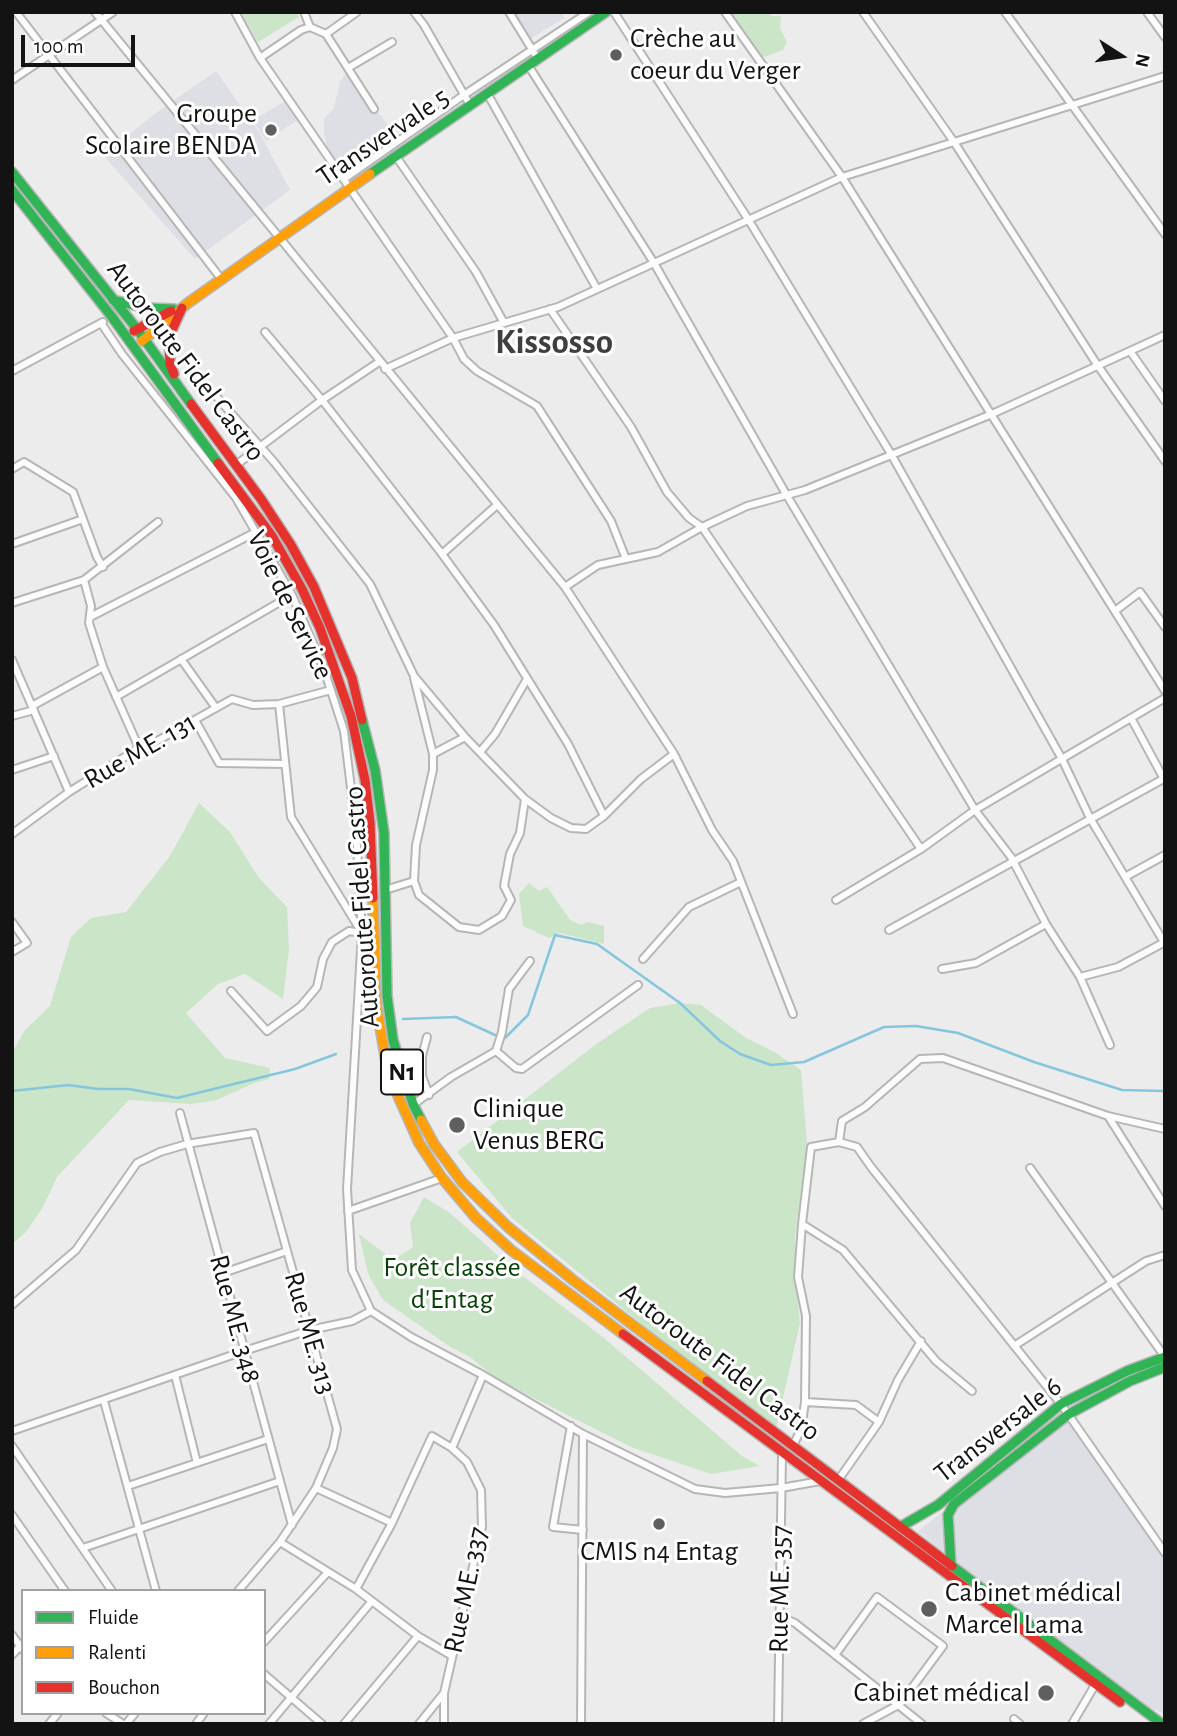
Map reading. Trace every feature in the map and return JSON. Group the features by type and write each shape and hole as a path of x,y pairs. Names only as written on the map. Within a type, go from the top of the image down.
{"main road":[{"name":"Transvervale 5","path":"127,337 182,307 222,280 347,184 395,155 606,12"},
{"name":"Autoroute Fidel Castro","path":"12,172 137,330 236,465 291,545 314,586 352,678 375,770 384,833 387,996 393,1040 414,1104 434,1144 461,1182 508,1227 573,1280 839,1479 897,1531 1147,1724"},
{"name":"Autoroute Fidel Castro","path":"12,190 112,317 272,536 302,589 330,653 351,716 365,780 370,822 376,1003 386,1061 419,1143 442,1178 475,1218 511,1250 782,1453 951,1566 1162,1724"},
{"path":"113,300 138,307 182,307 172,329 168,349 170,364 179,387"},
{"name":"Transvervale 5","path":"134,347 182,307"},
{"name":"Transversale 6","path":"897,1531 938,1505 1061,1404 1127,1371 1165,1357"},
{"name":"Transversale 6","path":"951,1566 948,1515 954,1504 1069,1415 1130,1381 1165,1367"},
{"path":"1140,1708 1165,1716"}],"street":[{"path":"16,12 222,280"},
{"path":"95,12 277,238 565,587 674,754 712,830 733,860 793,1014"},
{"path":"12,80 113,12"},
{"path":"235,12 260,58 453,338 464,359 477,371 537,406 611,521 626,559"},
{"path":"304,12 310,27"},
{"path":"326,33 356,12"},
{"path":"414,12 424,24 470,105"},
{"path":"509,12 538,59"},
{"path":"347,184 464,95 589,12"},
{"path":"614,12 748,219 891,454 1062,759 1090,818 1164,942 1118,967 1080,977"},
{"path":"725,12 842,177 1165,691"},
{"path":"863,12 954,142 1098,366 1165,461"},
{"path":"1005,12 1165,234"},
{"path":"1147,12 1165,37"},
{"path":"260,58 301,30 310,27 326,33 373,109"},
{"path":"348,68 392,42"},
{"path":"528,65 654,263 786,494 975,810 1014,863 1046,924 1080,977 1110,1045"},
{"path":"385,369 453,338 550,309 842,177 1165,76"},
{"path":"487,93 597,289"},
{"path":"395,155 477,272 504,323"},
{"path":"550,309 631,427 667,492 689,518 702,527 921,849"},
{"path":"12,371 112,317"},
{"name":"Voie de Service","path":"101,323 122,354 236,498 292,595 324,669 344,731 356,829 362,933 346,1189 352,1270 372,1311"},
{"path":"265,332 322,400 494,625 568,744 604,816"},
{"path":"565,587 598,565 658,552 747,506 806,491 992,414 1165,335"},
{"path":"1130,351 1165,401"},
{"path":"12,360 20,367"},
{"path":"236,465 322,400 379,362"},
{"path":"215,395 260,446 370,584 414,676 433,754 433,769 416,845 414,881 419,895 459,926 480,930 502,916 512,900 504,886 510,854 520,833 525,799"},
{"path":"12,469 24,462 73,492 103,567"},
{"path":"442,554 497,505"},
{"path":"12,544 83,519"},
{"path":"12,603 84,580 158,522"},
{"path":"90,617 256,532"},
{"path":"84,580 91,606 89,623 103,667 139,748"},
{"path":"1115,611 1140,592 1165,627"},
{"path":"116,697 292,595"},
{"path":"181,659 216,708"},
{"path":"12,660 69,792"},
{"path":"12,716 33,708 103,667"},
{"path":"414,676 465,737 525,799 551,818 571,828 586,829 604,816 641,779 674,754"},
{"path":"480,752 495,734 527,679"},
{"name":"Rue ME. 131","path":"12,834 69,792 139,748 157,741 232,699 253,705 279,704 331,690"},
{"path":"836,900 921,849 975,810 1165,698"},
{"path":"279,704 292,817 362,933"},
{"path":"889,930 1164,779 1130,718"},
{"path":"195,720 219,763 285,764"},
{"path":"433,754 465,737"},
{"path":"12,770 54,756"},
{"path":"1125,877 1165,855"},
{"path":"385,890 414,881"},
{"path":"643,959 689,907 741,882"},
{"path":"12,922 27,943 12,952"},
{"path":"942,969 976,963 1046,924"},
{"path":"231,991 267,1031 301,1006 317,987 323,959 332,942 349,931 374,934"},
{"path":"414,1104 451,1077 496,1051 509,989 530,961"},
{"path":"496,1051 516,1068 522,1069 638,985"},
{"path":"427,1037 422,1056 422,1076 429,1095"},
{"path":"839,1142 842,1121 865,1107 920,1059 943,1058 1108,1116 1165,1129"},
{"name":"Rue ME. 348","path":"180,1113 292,1525"},
{"path":"1108,1116 1165,1206"},
{"name":"Rue ME. 313","path":"187,1144 254,1133 337,1429 333,1448 316,1488 280,1542 240,1589"},
{"path":"793,1446 801,1429 805,1402 806,1317 798,1277 811,1147 839,1142 858,1147 871,1167 1061,1404 1165,1552"},
{"path":"12,1305 76,1250 137,1163 160,1152 187,1144"},
{"path":"1030,1168 1165,1357"},
{"path":"348,1211 442,1178"},
{"path":"802,1224 843,1250 936,1361 972,1391"},
{"path":"223,1273 287,1251"},
{"path":"1014,1346 1111,1282 1146,1261 1165,1255"},
{"path":"12,1431 244,1351 310,1330 352,1321 372,1311 411,1337 583,1433 695,1489 725,1493 781,1488 821,1480"},
{"path":"839,1479 879,1422 898,1380 921,1341"},
{"path":"452,1448 483,1375"},
{"path":"175,1376 197,1463"},
{"path":"104,1401 155,1589"},
{"path":"805,1402 856,1405 879,1422"},
{"path":"571,1426 553,1528 583,1530"},
{"path":"580,1724 583,1433"},
{"name":"Rue ME. 337","path":"393,1523 432,1436 452,1448 467,1462 481,1490 482,1527 444,1693 444,1724"},
{"path":"128,1486 268,1439"},
{"path":"12,1446 111,1589"},
{"name":"Rue ME. 357","path":"778,1724 782,1453"},
{"path":"83,1548 280,1481"},
{"path":"316,1488 393,1523 356,1589"},
{"path":"12,1515 64,1589"},
{"path":"280,1542 356,1589 418,1636 452,1656"},
{"path":"266,1640 328,1572"},
{"path":"835,1655 877,1597 943,1646 900,1704 863,1724"},
{"path":"269,1724 372,1601"},
{"path":"779,1616 795,1623 922,1724"},
{"path":"344,1724 418,1636"},
{"path":"266,1676 322,1724"},
{"path":"1072,1724 1095,1685"},
{"path":"419,1724 444,1693"}],"shaded area":[{"path":"513,12 561,12 564,18 530,39"},
{"path":"216,71 259,132 290,190 195,259 103,155"},
{"path":"347,72 394,133 382,149 350,172 338,164 327,148 324,132 324,119 334,108 340,82"},
{"name":"Groupe Scolaire BENDA","path":"287,100 299,119 266,141 253,120"},
{"path":"1067,1415 1165,1557 1165,1714 1142,1704 1025,1619 918,1531"}],"green space":[{"path":"241,12 296,12 299,17 258,42"},
{"path":"722,12 771,12 771,16 781,16 780,28 787,42 783,50 764,57 744,44 744,31 738,24 729,22"},
{"path":"199,803 230,832 259,878 287,907 289,949 283,999 245,974 218,984 186,1013 225,1058 270,1068 269,1079 217,1100 191,1104 129,1100 57,1177 43,1207 26,1232 12,1244 12,1053 25,1030 50,1006 71,937 91,918 126,912 170,856"},
{"path":"529,883 539,891 547,887 570,920 581,925 588,922 604,926 604,944 560,933 549,938 523,926 519,894"},
{"name":"Forêt classée d'Entag","path":"680,1003 701,1005 746,1038 776,1053 801,1070 807,1143 795,1236 795,1276 800,1323 775,1433 512,1218 457,1152 595,1045 650,1008"},
{"name":"Forêt classée d'Entag","path":"424,1197 450,1213 511,1267 604,1338 742,1456 760,1466 711,1474 631,1447 498,1380 470,1357 452,1348 383,1300 368,1274 359,1234 393,1260 413,1247 410,1223"}],"waterway":[{"path":"505,1038 528,1015 555,935 597,944 680,1003 720,1041 740,1054 771,1065 804,1062 884,1027 916,1026 958,1033 1034,1062 1122,1090 1165,1091"},
{"path":"403,1019 456,1017 495,1035"},
{"path":"12,1091 68,1085 129,1089 177,1098 295,1069 336,1054"}],"traffic: fast":[{"path":"370,174 606,12"},
{"path":"12,172 137,329 191,404"},
{"path":"12,190 112,317 218,463"},
{"path":"113,300 146,308 174,309"},
{"path":"362,720 375,770 384,833 387,996 393,1040 413,1104 421,1120"},
{"path":"900,1527 938,1505 1061,1404 1127,1371 1165,1357"},
{"path":"951,1566 948,1515 954,1504 1069,1414 1130,1381 1165,1367"},
{"path":"952,1566 1162,1724"}],"traffic: slow":[{"path":"142,341 188,303 370,174"},
{"path":"373,898 376,1003 386,1061 419,1143 442,1178 476,1218 511,1250 623,1334"},
{"path":"421,1120 434,1144 462,1182 508,1227 573,1280 707,1381"}],"traffic: jam":[{"path":"174,374 170,364 169,337 182,308"},
{"path":"134,331 171,311"},
{"path":"191,404 261,499 314,587 352,678 362,720"},
{"path":"218,463 272,536 320,628 351,716 365,780 370,822 373,898"},
{"path":"623,1334 1120,1702"},
{"path":"707,1381 952,1566"}],"place":[{"name":"Crèche au coeur du Verger","path":"616,55"},
{"name":"Groupe Scolaire BENDA","path":"271,130"},
{"name":"Clinique Venus BERG","path":"457,1125"},
{"name":"CMIS n4 Entag","path":"659,1524"},
{"name":"Cabinet médical Marcel Lama","path":"929,1609"},
{"name":"Cabinet médical","path":"1046,1693"}],"district":[{"name":"Kissosso","path":"554,342"}]}
